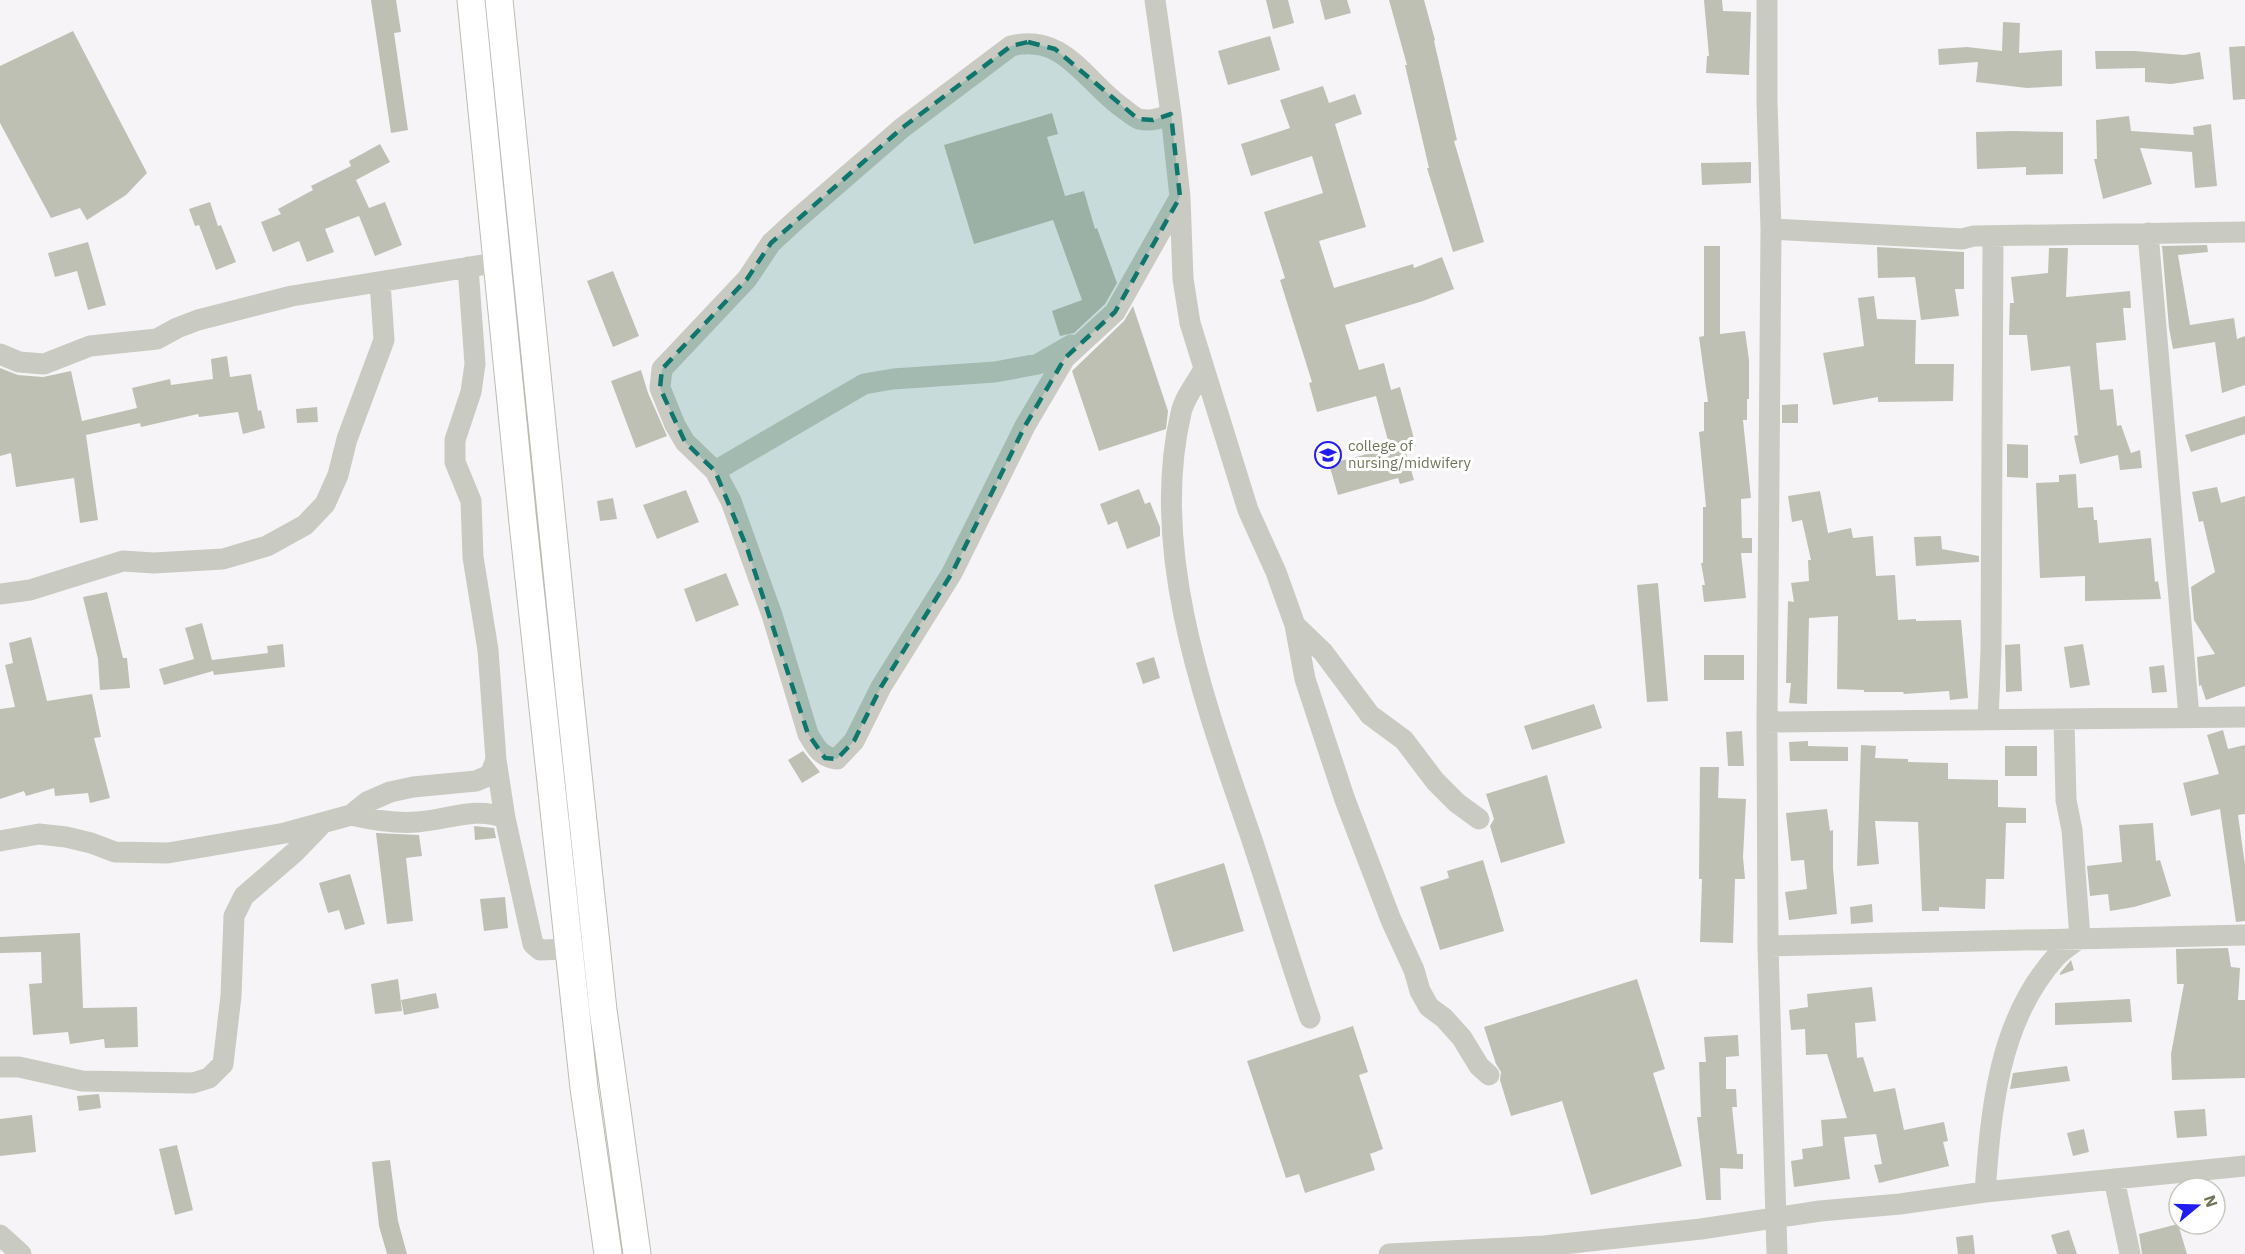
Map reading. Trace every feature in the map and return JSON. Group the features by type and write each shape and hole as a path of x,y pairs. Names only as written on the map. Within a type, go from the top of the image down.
{"main road":[{"path":"471,0 585,1088 608,1254"},
{"path":"500,0 566,665 603,1010 637,1254"}],"street":[{"path":"1155,0 1180,197 1183,279 1190,323 1204,369 1248,510 1276,572 1295,625 1305,679 1345,800 1391,920 1413,969 1420,991 1430,1007 1444,1018 1462,1038 1479,1066 1489,1075"},
{"path":"1767,0 1767,104 1771,229 1767,722 1768,946 1777,1254"},
{"path":"1171,114 1153,120 1138,119 1111,98 1082,69 1055,49 1028,42 1011,46 902,128 771,243 747,279 662,369 660,388 675,424 685,442 715,471 730,501 772,615 808,734 825,758 837,759 854,741 881,687 952,573 1024,426 1065,358 1115,312 1180,197"},
{"path":"1771,229 1962,239 1974,236 2245,232"},
{"path":"2148,234 2189,717"},
{"path":"1988,719 1992,639 1993,237"},
{"path":"0,354 19,362 44,364 90,346 157,339 198,320 292,296 497,262"},
{"path":"468,267 475,364 471,392 455,440 454,462 471,501 472,557 488,650 496,760 505,818 532,944 540,950 570,949"},
{"path":"0,594 30,590 123,561 154,563 223,559 267,546 305,525 325,504 338,475 347,439 384,340 381,282"},
{"path":"715,471 864,384 893,379 995,372 1038,364 1089,335"},
{"path":"1204,369 1181,410 1173,462 1172,526 1182,609 1194,662 1210,715 1310,1018"},
{"path":"1295,625 1323,652 1370,715 1404,740 1435,781 1457,803 1479,819"},
{"path":"1767,722 2245,717"},
{"path":"2064,720 2066,800 2072,830 2080,938"},
{"path":"0,841 39,834 66,837 115,852 168,853 285,833 351,814 367,802 390,792 413,787 476,781 490,775 496,760"},
{"path":"351,814 376,820 417,822 490,812 505,818"},
{"path":"0,1067 19,1067 82,1081 193,1083 209,1078 223,1064 231,996 234,916 244,896 295,852 324,822"},
{"path":"1768,946 2245,935"},
{"path":"1985,1192 1989,1131 1996,1086 2009,1040 2022,1009 2038,981 2056,957 2080,938"},
{"path":"1389,1254 1544,1246 1701,1229 1821,1210 1900,1204 1985,1192 2245,1166"},
{"path":"2114,1179 2130,1254"},
{"path":"0,1235 21,1254"}],"highlighted area":[{"path":"1028,42 1055,49 1138,119 1153,120 1171,114 1180,197 1115,312 1065,358 1025,426 952,573 881,687 854,741 837,759 825,758 808,734 747,548 715,471 685,442 660,388 662,369 747,279 771,243 902,128 1011,46"}],"building":[{"path":"371,0 396,0 401,32 394,33 408,130 391,133"},
{"path":"1266,0 1288,0 1294,23 1273,29"},
{"path":"1320,0 1347,0 1351,13 1325,20"},
{"path":"1389,0 1424,0 1435,40 1457,140 1454,141 1484,242 1453,252 1427,168 1429,168 1405,65 1407,65"},
{"path":"1704,0 1722,0 1723,11 1751,12 1749,75 1706,73 1707,56 1709,56"},
{"path":"2003,22 2020,23 2019,53 2062,50 2062,86 2027,88 1976,82 1978,62 1939,65 1938,49 1967,47 2002,51"},
{"path":"73,31 147,173 126,195 87,220 80,208 51,218 0,123 0,66"},
{"path":"1270,36 1280,70 1228,85 1218,51"},
{"path":"2245,46 2245,99 2233,100 2229,47"},
{"path":"2095,51 2184,55 2200,52 2204,79 2171,84 2145,82 2145,68 2096,69"},
{"path":"1323,86 1329,103 1355,94 1362,114 1335,124 1366,227 1319,241 1334,288 1413,264 1414,268 1442,257 1454,289 1345,325 1359,370 1384,363 1391,390 1400,387 1416,446 1405,449 1414,480 1400,484 1398,478 1338,495 1329,464 1390,448 1376,396 1317,412 1309,383 1312,382 1280,280 1285,278 1264,212 1323,193 1312,156 1251,176 1241,144 1290,128 1280,100"},
{"path":"1052,113 1058,134 1047,137 1065,196 1084,191 1095,229 1097,228 1117,283 1105,304 1074,333 1060,336 1052,311 1082,300 1053,220 974,244 944,145"},
{"path":"2129,116 2131,131 2194,135 2193,127 2211,124 2217,186 2195,188 2192,152 2140,148 2152,184 2103,199 2094,159 2097,159 2096,120"},
{"path":"1976,132 2063,132 2063,174 2026,175 2026,167 1977,169"},
{"path":"380,144 390,162 356,180 369,208 385,202 402,245 375,256 359,216 325,229 334,252 307,262 299,241 273,252 261,222 281,214 278,209 313,190 311,186 351,166 349,161"},
{"path":"1751,162 1751,183 1702,185 1701,163"},
{"path":"210,202 218,226 221,225 236,262 216,270 199,225 195,226 189,209"},
{"path":"88,242 106,305 88,310 77,271 55,277 48,253"},
{"path":"2207,245 2208,252 2178,255 2190,325 2234,318 2237,339 2245,336 2245,385 2222,393 2215,342 2173,349 2169,328 2162,246"},
{"path":"1704,246 1720,246 1720,334 1745,331 1749,360 1749,399 1747,399 1747,420 1743,420 1751,498 1741,499 1742,538 1752,538 1752,553 1741,553 1746,598 1704,602 1702,585 1705,585 1701,563 1703,563 1703,507 1706,507 1699,432 1704,431 1704,402 1708,402 1699,337 1704,336"},
{"path":"1877,247 1964,252 1964,289 1955,289 1959,316 1921,320 1915,277 1878,278"},
{"path":"2049,248 2068,248 2066,297 2130,291 2131,308 2123,308 2126,340 2096,343 2100,390 2113,389 2117,426 2121,425 2131,453 2140,450 2142,468 2120,470 2118,455 2080,464 2074,436 2078,435 2070,366 2031,371 2027,335 2009,335 2010,303 2014,303 2011,277 2048,273"},
{"path":"613,271 639,336 613,347 587,281"},
{"path":"1874,296 1877,319 1916,320 1915,364 1954,364 1953,401 1878,402 1878,397 1833,405 1823,353 1864,346 1858,298"},
{"path":"1133,306 1168,411 1166,429 1099,451 1072,371 1124,321"},
{"path":"227,356 230,377 251,374 258,411 261,410 265,428 243,434 238,412 199,417 198,414 141,427 140,423 86,435 98,520 80,523 74,478 16,487 11,453 0,456 0,368 18,375 43,377 71,371 82,421 137,408 132,388 170,379 171,385 213,379 211,359"},
{"path":"641,370 648,393 667,436 636,448 611,381"},
{"path":"1798,404 1798,423 1782,423 1782,405"},
{"path":"317,407 318,422 297,423 296,409"},
{"path":"2245,416 2245,434 2191,452 2185,435"},
{"path":"2007,444 2028,445 2028,478 2007,477"},
{"path":"2076,474 2078,508 2093,507 2094,520 2097,520 2099,543 2151,538 2155,582 2158,581 2161,599 2085,601 2085,576 2040,578 2036,483 2059,482 2059,475"},
{"path":"2217,487 2221,503 2245,496 2245,686 2206,700 2201,685 2199,686 2197,657 2215,654 2194,620 2191,587 2215,572 2203,521 2199,522 2192,492"},
{"path":"1139,489 1145,504 1150,502 1160,527 1160,536 1127,549 1117,521 1108,525 1100,504"},
{"path":"686,490 699,522 657,539 643,505"},
{"path":"1820,491 1828,533 1851,528 1853,538 1873,536 1876,576 1895,575 1898,620 1961,620 1968,698 1950,700 1949,691 1904,694 1903,692 1837,689 1838,616 1809,618 1807,704 1789,703 1791,683 1786,683 1788,601 1794,602 1791,583 1809,581 1808,560 1811,560 1802,520 1792,522 1788,496"},
{"path":"613,498 617,519 600,521 597,501"},
{"path":"1941,536 1942,549 1979,556 1979,562 1916,566 1914,537"},
{"path":"726,573 739,605 696,622 684,589"},
{"path":"1658,583 1668,701 1647,702 1637,585"},
{"path":"107,592 123,658 127,658 130,688 100,690 98,659 83,597"},
{"path":"202,623 212,660 268,653 267,646 283,644 285,667 214,675 213,671 164,685 159,669 194,659 185,628"},
{"path":"31,637 47,701 92,694 101,737 94,738 110,798 90,803 88,793 55,796 54,788 26,796 24,791 0,799 0,709 15,707 5,665 13,663 9,643"},
{"path":"2020,644 2022,691 2006,692 2005,645"},
{"path":"2083,644 2090,685 2070,688 2064,647"},
{"path":"1704,655 1744,655 1744,680 1704,680"},
{"path":"1154,657 1160,678 1143,684 1136,663"},
{"path":"2164,665 2167,692 2152,693 2149,667"},
{"path":"1594,704 1602,728 1532,750 1524,726"},
{"path":"2223,730 2228,749 2245,745 2245,814 2238,815 2245,865 2245,921 2236,922 2220,809 2191,816 2183,783 2219,774 2207,735"},
{"path":"1742,731 1744,766 1728,766 1726,732"},
{"path":"1808,741 1808,746 1848,747 1848,761 1790,761 1789,742"},
{"path":"1861,745 1876,746 1875,758 1948,763 1948,779 1998,780 1998,807 2026,808 2026,823 2006,823 2004,879 1986,879 1985,909 1939,907 1939,911 1922,911 1918,822 1875,821 1879,864 1857,866"},
{"path":"2005,746 2037,746 2037,776 2005,776"},
{"path":"803,751 820,772 802,783 788,760"},
{"path":"1700,767 1719,767 1718,798 1746,799 1743,857 1745,879 1735,879 1733,943 1700,942 1702,879 1699,879"},
{"path":"1547,775 1565,843 1501,863 1490,826 1494,819 1486,794"},
{"path":"1827,809 1830,831 1833,830 1833,868 1837,914 1789,920 1785,892 1807,889 1804,860 1791,861 1786,813"},
{"path":"2153,823 2156,861 2160,860 2171,896 2134,907 2110,911 2108,894 2090,896 2087,866 2122,862 2119,825"},
{"path":"474,826 494,828 496,838 475,840"},
{"path":"376,833 419,835 422,856 406,858 413,921 387,924"},
{"path":"1483,860 1504,931 1440,950 1420,887 1449,878 1447,871"},
{"path":"1224,863 1244,931 1173,952 1154,885"},
{"path":"350,874 365,924 345,930 339,910 328,913 319,883"},
{"path":"505,897 508,928 484,931 480,899"},
{"path":"1872,904 1873,922 1851,924 1850,907"},
{"path":"80,933 83,1008 137,1007 138,1047 105,1048 104,1039 70,1044 68,1032 33,1035 29,984 42,983 41,952 0,953 0,937"},
{"path":"2228,948 2231,967 2240,968 2238,1000 2245,1000 2245,1078 2172,1080 2171,1054 2184,984 2177,984 2176,949"},
{"path":"2071,960 2074,970 2060,975 2060,973"},
{"path":"398,979 402,1011 375,1014 371,984"},
{"path":"1637,979 1665,1069 1653,1073 1682,1166 1591,1195 1562,1101 1511,1116 1500,1080 1501,1072 1496,1064 1484,1027"},
{"path":"1872,987 1876,1021 1855,1023 1857,1058 1863,1057 1874,1092 1895,1088 1904,1130 1944,1122 1948,1141 1943,1142 1949,1166 1879,1183 1874,1165 1882,1164 1876,1134 1844,1137 1850,1179 1794,1187 1791,1161 1803,1159 1802,1149 1823,1146 1821,1120 1847,1118 1827,1054 1806,1055 1805,1029 1791,1030 1789,1010 1808,1007 1807,994"},
{"path":"436,993 439,1008 404,1015 401,1000"},
{"path":"2130,999 2132,1022 2055,1025 2055,1003"},
{"path":"1353,1026 1368,1072 1359,1075 1383,1149 1370,1154 1375,1170 1305,1193 1299,1174 1286,1178 1247,1061"},
{"path":"1738,1035 1739,1056 1726,1057 1726,1089 1736,1089 1737,1107 1732,1107 1737,1154 1743,1154 1743,1169 1720,1168 1721,1200 1706,1200 1697,1117 1701,1117 1699,1062 1706,1062 1704,1037"},
{"path":"2067,1066 2070,1081 2010,1089 2013,1073"},
{"path":"99,1094 101,1108 79,1111 77,1096"},
{"path":"2205,1109 2207,1136 2177,1138 2174,1111"},
{"path":"32,1115 36,1152 0,1156 0,1119"},
{"path":"2084,1129 2089,1152 2073,1156 2067,1133"},
{"path":"177,1145 193,1210 175,1215 159,1149"},
{"path":"390,1160 398,1221 407,1254 387,1254 379,1226 372,1162"},
{"path":"2167,1227 2167,1236 2182,1236 2187,1254 2142,1254 2139,1234"},
{"path":"2069,1230 2077,1254 2057,1254 2051,1235"},
{"path":"1973,1235 1975,1254 1958,1254 1956,1237"}],"place":[{"name":"college of nursing/midwifery","path":"1328,455"}]}
